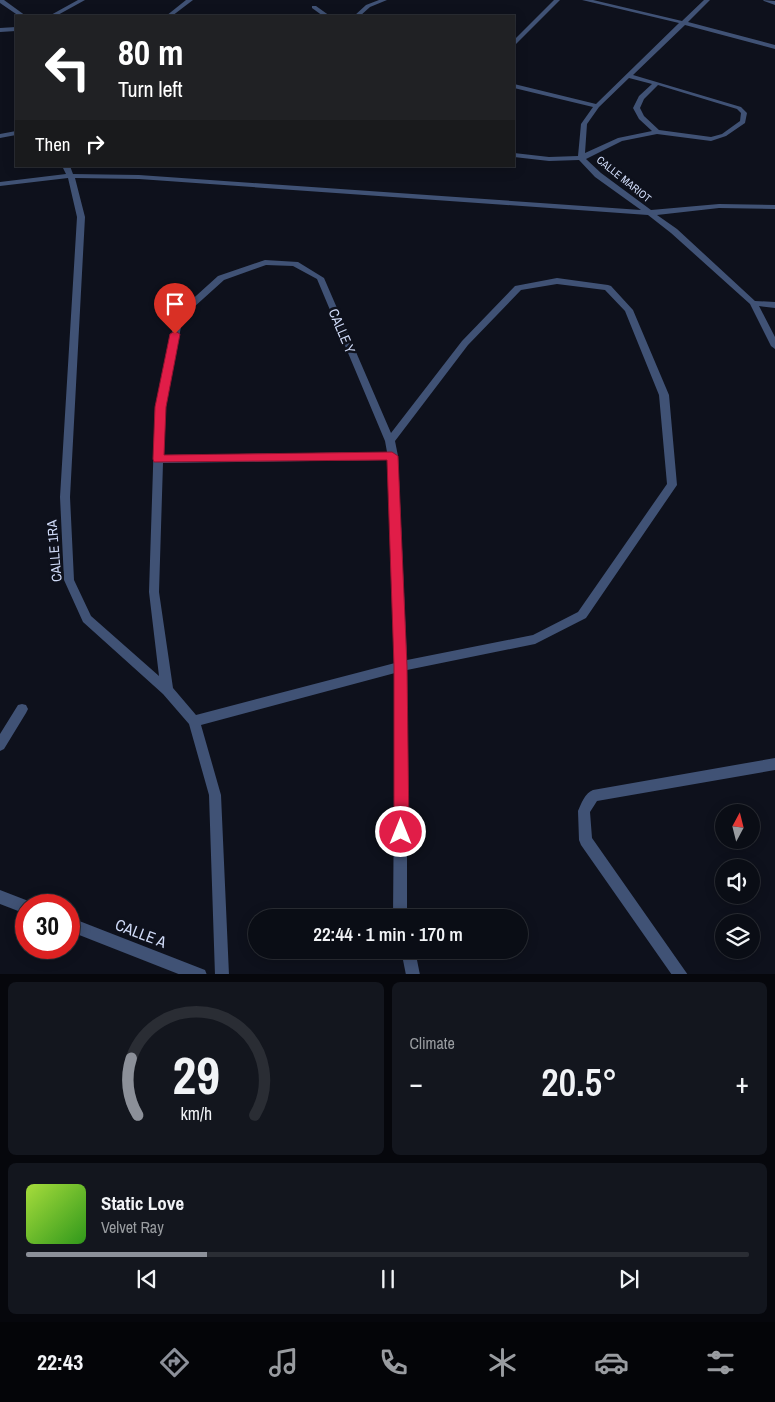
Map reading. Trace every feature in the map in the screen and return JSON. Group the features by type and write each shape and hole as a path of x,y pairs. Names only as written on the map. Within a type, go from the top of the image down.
{"street":[{"path":"0,0 22,15"},
{"path":"54,15 82,0"},
{"path":"170,15 190,0"},
{"path":"358,15 368,6 384,0"},
{"path":"515,42 557,0"},
{"path":"585,0 685,23 775,47"},
{"name":"CALLE MARIOT","path":"707,0 597,106 584,124 581,158 598,175 674,231 753,303 775,346"},
{"path":"766,0 775,2"},
{"path":"314,7 326,15"},
{"path":"0,30 15,29"},
{"path":"515,155 549,159 581,158 620,139 657,132 711,139 724,135 743,122 744,113 739,108 628,76"},
{"path":"657,83 638,100 636,108 638,115 657,132"},
{"path":"515,86 597,106"},
{"path":"0,136 15,133"},
{"path":"0,184 68,171 649,213 719,206 775,207"},
{"name":"CALLE 1RA","path":"68,171 81,217 64,498 69,580 88,619 167,690 194,721 215,795 222,974"},
{"name":"CALLE Y","path":"167,690 154,592 158,459 160,407 179,316 221,278 265,262 294,264 320,278 390,441 400,666 400,909"},
{"path":"194,721 400,666 535,639 582,615 672,486 664,396 629,310 608,288 557,281 518,288 465,343 390,441"},
{"path":"753,303 775,305"},
{"path":"158,459 392,456"},
{"path":"0,745 22,710"},
{"path":"681,974 586,840 584,811 592,796 775,764"},
{"path":"0,897 15,903"},
{"name":"CALLE A","path":"80,928 200,974"},
{"path":"410,959 413,974"}],"route":[{"path":"175,334 160,407 158,459 392,456 400,666 401,832"}]}
